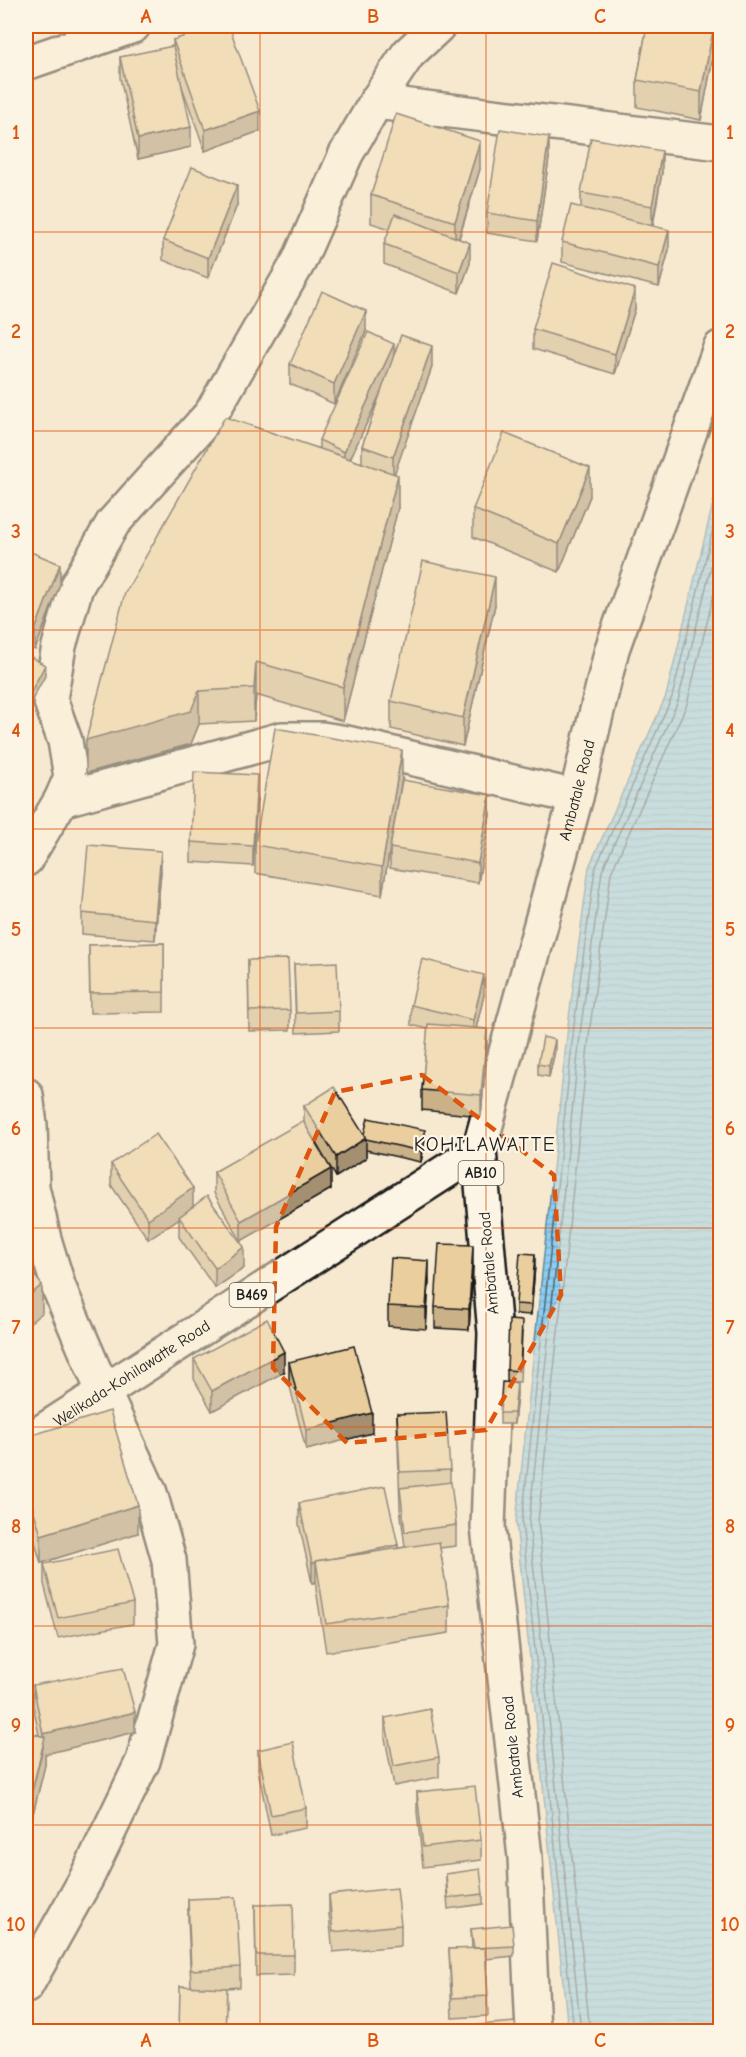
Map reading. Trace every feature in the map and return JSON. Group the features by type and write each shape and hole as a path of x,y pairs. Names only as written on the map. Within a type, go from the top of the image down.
{"street":[{"path":"26,63 133,26"},
{"path":"26,859 71,777 65,741 50,699 59,646 76,587 113,523 211,414 299,261 346,154 376,102 408,54 438,26"},
{"path":"376,102 720,143"},
{"name":"Ambatale Road","path":"533,2031 525,1857 488,1527 495,1333 479,1150 576,798 612,648 720,348"},
{"path":"60,800 282,739 322,739 347,742 576,798"},
{"path":"26,1095 30,1125 32,1187 44,1239 59,1288 150,1493 169,1560 176,1644 143,1761 86,1879 26,1986"},
{"name":"Welikada-Kohilawatte Road","path":"26,1442 479,1150"}],"highlighted area":[{"path":"422,1075 554,1175 561,1295 486,1430 347,1443 273,1368 276,1227 335,1092"}],"water":[{"path":"720,475 720,2031 568,2031 516,1522 568,1025 589,867 666,696"}],"building":[{"path":"215,26 229,26 260,111 205,130 173,40"},
{"path":"647,26 714,26 701,92 637,80"},
{"path":"173,46 191,127 138,139 120,57"},
{"path":"396,114 480,141 455,222 371,195"},
{"path":"500,129 549,137 537,221 487,213"},
{"path":"591,138 662,151 652,206 581,193"},
{"path":"192,167 237,185 208,258 163,240"},
{"path":"571,205 669,230 659,267 562,242"},
{"path":"395,214 470,243 459,272 384,244"},
{"path":"553,263 635,289 615,354 533,329"},
{"path":"322,291 366,311 334,384 290,364"},
{"path":"368,332 394,344 344,452 319,440"},
{"path":"401,335 432,346 393,457 362,446"},
{"path":"225,417 398,475 343,687 256,662 254,688 199,691 191,711 86,740 125,593"},
{"path":"504,433 590,468 559,544 473,509"},
{"path":"26,550 60,564 35,630 26,626"},
{"path":"423,561 495,577 463,718 391,701"},
{"path":"26,654 45,665 26,701"},
{"path":"275,728 402,750 382,867 255,845"},
{"path":"194,772 257,775 253,846 191,842"},
{"path":"402,780 490,795 478,863 390,848"},
{"path":"88,845 161,851 155,920 82,913"},
{"path":"164,943 164,992 90,993 89,945"},
{"path":"288,959 290,1010 249,1011 248,960"},
{"path":"422,959 484,975 473,1020 411,1005"},
{"path":"337,962 339,1011 296,1013 294,964"},
{"path":"428,1024 487,1029 481,1095 422,1090"},
{"path":"543,1037 555,1040 549,1066 538,1064"},
{"path":"334,1087 366,1138 336,1157 304,1106"},
{"path":"368,1118 425,1130 421,1151 366,1139 364,1134"},
{"path":"303,1121 331,1169 241,1221 214,1172"},
{"path":"156,1134 193,1188 148,1219 111,1164"},
{"path":"207,1196 244,1247 215,1268 179,1217"},
{"path":"439,1244 473,1245 469,1309 435,1307"},
{"path":"520,1253 535,1254 531,1305 516,1304"},
{"path":"391,1258 429,1261 426,1308 388,1306"},
{"path":"26,1265 42,1285 26,1298"},
{"path":"267,1319 284,1352 212,1391 194,1359"},
{"path":"509,1320 522,1321 520,1371 507,1370"},
{"path":"354,1346 372,1413 306,1430 289,1362"},
{"path":"502,1382 517,1383 514,1413 500,1413"},
{"path":"110,1411 138,1505 41,1535 26,1485 26,1437"},
{"path":"446,1412 450,1470 400,1472 397,1414"},
{"path":"451,1482 456,1525 405,1532 400,1488"},
{"path":"385,1486 398,1545 312,1563 299,1503"},
{"path":"439,1542 449,1605 326,1624 316,1561"},
{"path":"118,1549 133,1603 58,1618 44,1564"},
{"path":"123,1668 135,1712 43,1734 33,1685"},
{"path":"430,1709 439,1757 394,1766 385,1718"},
{"path":"26,1732 45,1737 26,1815"},
{"path":"293,1742 306,1808 271,1815 258,1750"},
{"path":"475,1786 481,1840 423,1847 417,1792"},
{"path":"480,1869 483,1894 448,1898 446,1874"},
{"path":"397,1888 401,1925 333,1932 329,1895"},
{"path":"236,1897 240,1967 191,1970 188,1899"},
{"path":"293,1904 294,1955 256,1955 255,1905"},
{"path":"512,1925 514,1946 474,1948 471,1929"},
{"path":"485,1948 488,1996 452,1998 449,1949"},
{"path":"180,1986 227,1988 225,2031 179,2031"},
{"path":"515,2022 516,2031 454,2031 454,2027"}],"district":[{"name":"KOHILAWATTE","path":"485,1144"}]}
